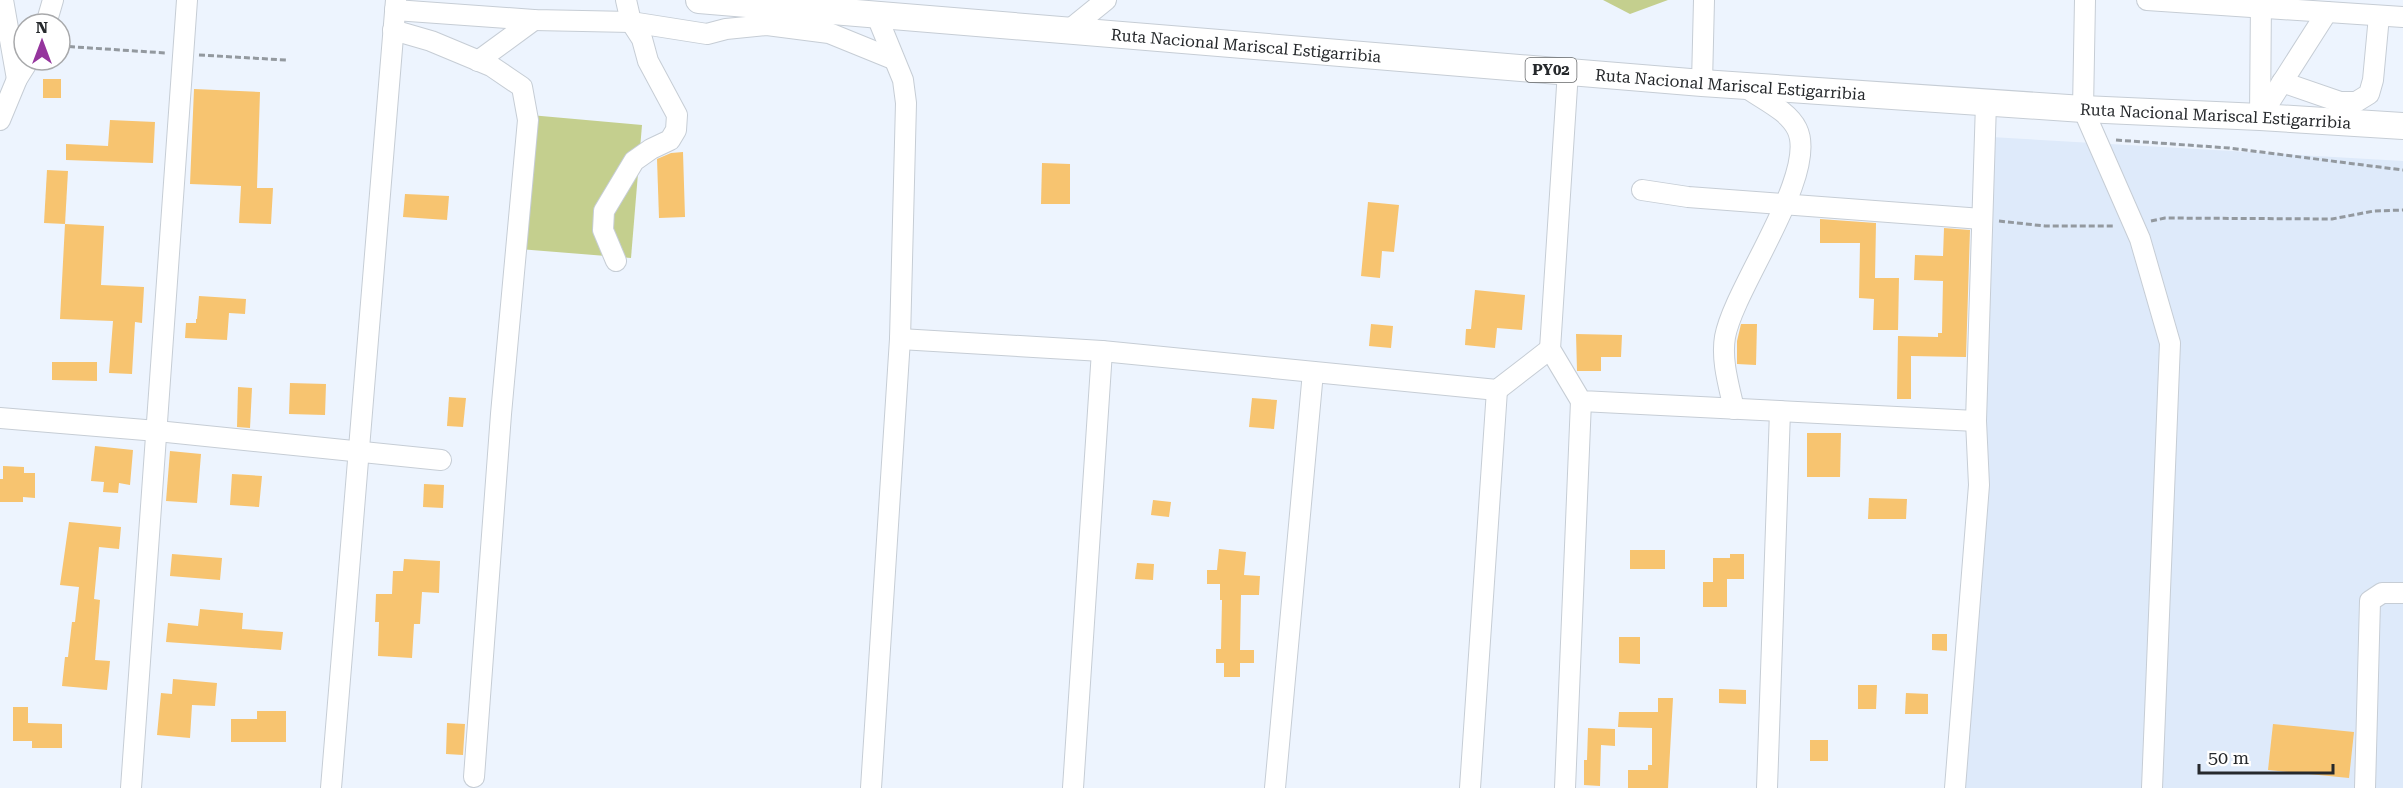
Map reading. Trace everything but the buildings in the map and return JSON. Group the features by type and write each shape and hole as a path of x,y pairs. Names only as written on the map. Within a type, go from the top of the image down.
{"main road":[{"name":"Ruta Nacional Mariscal Estigarribia","path":"708,0 892,10 1069,30 1702,83 2083,110 2260,117 2403,126"}],"street":[{"path":"3,0 17,79"},
{"path":"130,788 187,0"},
{"path":"616,261 603,230 604,211 634,161 670,140 676,130 677,115 648,61 642,39 631,22 626,0"},
{"path":"1069,30 1106,0"},
{"path":"1702,83 1704,0"},
{"path":"2085,0 2083,110 2140,239 2170,344 2152,788"},
{"path":"2147,0 2261,4 2327,12 2403,17"},
{"path":"2260,117 2261,4"},
{"path":"331,788 395,5 534,20 631,22 707,34 726,29 767,25 829,33 893,59"},
{"path":"871,788 900,339 906,103 903,80 893,59 892,10"},
{"path":"2260,117 2327,12"},
{"path":"2282,82 2340,102 2356,102 2369,94 2373,80 2379,16"},
{"path":"478,61 534,20"},
{"path":"393,30 431,41 491,66 522,87 528,120 501,414 474,777"},
{"path":"1565,788 1581,401 1550,349 1568,71"},
{"path":"0,120 21,72"},
{"path":"1734,409 1725,362 1725,337 1733,314 1785,205 1797,173 1799,132 1791,118 1744,86"},
{"path":"1955,788 1979,485 1976,421 1986,103"},
{"path":"1642,190 1688,197 1982,219"},
{"path":"900,339 1102,351 1497,390 1550,349"},
{"path":"1073,788 1102,351"},
{"path":"1275,788 1312,372"},
{"path":"1470,788 1497,390"},
{"path":"1581,401 1976,421"},
{"path":"1767,788 1780,411"},
{"path":"0,418 157,431 441,460"},
{"path":"2365,788 2370,601 2382,593 2403,593"}],"path":[{"path":"2096,138 2229,148 2403,170"},
{"path":"1982,219 2045,226 2097,227 2134,224 2165,218 2331,219 2374,211 2403,210"}],"shaded area":[{"path":"1991,137 2403,161 2403,788 1954,788"}],"green space":[{"path":"1603,0 1668,0 1630,14"},
{"path":"530,115 642,125 631,258 519,249"}]}
